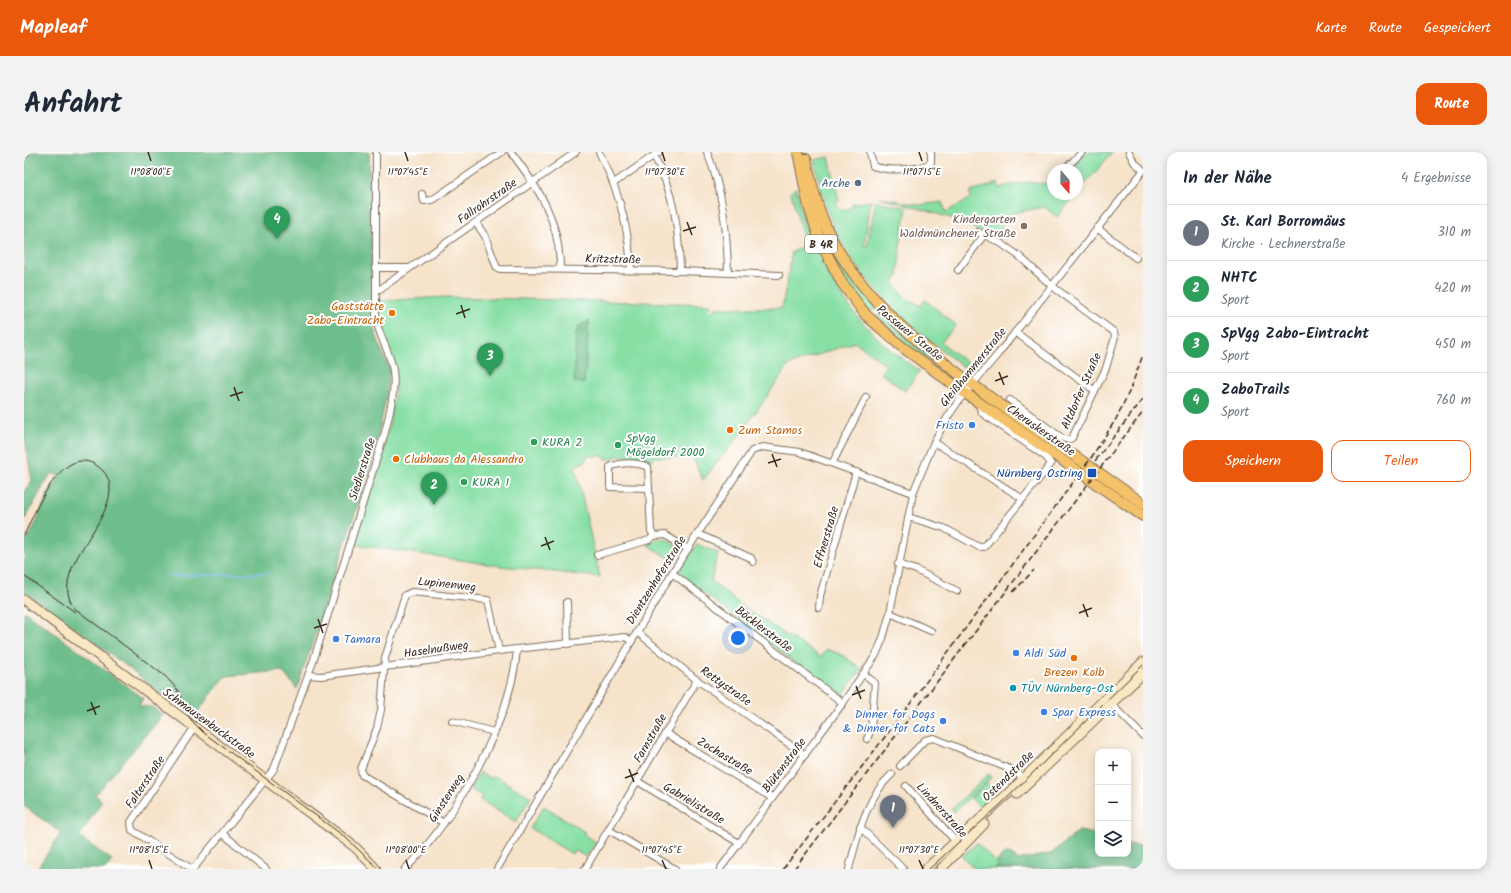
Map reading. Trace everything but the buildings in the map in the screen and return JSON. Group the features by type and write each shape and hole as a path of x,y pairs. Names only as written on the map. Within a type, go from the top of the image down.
{"main road":[{"name":"Passauer Straße","path":"798,152 809,207 824,249 850,295 874,322 901,346 965,393"},
{"name":"Passauer Straße","path":"805,152 815,197 831,237 854,275 887,312 924,346 972,385"},
{"path":"874,322 873,317 876,312 887,312"},
{"name":"Cheruskerstraße","path":"972,385 1143,504"},
{"name":"Cheruskerstraße","path":"965,393 1143,516"}],"street":[{"name":"Siedlerstraße","path":"193,869 223,834 274,769 308,675 380,451 392,397 393,369 378,330 375,268 376,152"},
{"path":"422,194 424,201 432,200 502,152"},
{"path":"511,152 545,201 553,220 560,251 560,269"},
{"name":"Fallrohrstraße","path":"376,290 380,289 411,268 576,152"},
{"path":"599,152 614,183 623,208 630,247 631,270"},
{"path":"707,152 714,170 725,215 728,272"},
{"path":"870,152 873,166 878,168 902,169 928,165 932,162 931,152"},
{"path":"1070,164 1082,152"},
{"path":"1129,152 1134,162 1143,171"},
{"path":"614,183 656,154 672,199 679,241 680,271"},
{"name":"Gleißhammerstraße","path":"864,674 883,638 890,613 898,564 913,493 934,442 947,418 965,393 1143,171"},
{"name":"Kritzstraße","path":"476,223 484,236 497,268 500,269 728,272 779,275"},
{"path":"1097,228 1136,258"},
{"path":"958,270 981,233 999,242 1019,256 1052,286"},
{"path":"375,268 411,268"},
{"name":"Altdorfer Straße","path":"1010,400 1062,438 1068,440 1072,438 1106,368 1115,337 1114,332 1052,286"},
{"path":"1015,332 1095,392"},
{"path":"833,462 866,397"},
{"path":"908,518 944,528 979,547 984,548 1023,500 1051,462 982,413 978,402"},
{"path":"934,442 1023,500"},
{"name":"Dientzenhoferstraße","path":"497,869 672,572 752,451 762,447 781,448 800,452 833,462 913,493"},
{"path":"648,488 610,487 610,467 616,464 641,464 648,467 650,531 654,536"},
{"name":"Effnerstraße","path":"819,608 820,596 856,472"},
{"path":"698,534 751,558 753,562"},
{"path":"597,555 649,540 654,536 665,535 688,549"},
{"path":"898,564 916,570 957,591"},
{"name":"Böcklerstraße","path":"672,572 844,703"},
{"name":"Lupinenweg","path":"384,668 405,595 412,592 488,600 499,651"},
{"name":"Schmausenbuckstraße","path":"24,600 353,845 376,869"},
{"path":"567,602 568,644"},
{"path":"890,613 931,631"},
{"name":"Rettystraße","path":"637,632 697,680 805,755"},
{"name":"Haselnußweg","path":"308,675 321,676 499,651 625,637 632,641"},
{"name":"Ginsterweg","path":"405,869 420,854 444,823 468,785 494,732 508,698 517,649"},
{"name":"Ostendstraße","path":"1108,702 1143,662"},
{"path":"384,668 381,710 372,744 361,769 362,775 444,823"},
{"name":"Ostendstraße","path":"926,869 959,845 1108,702 1143,673"},
{"path":"864,674 875,683 871,729 867,738"},
{"name":"Blütenstraße","path":"720,869 864,674"},
{"name":"Farnstraße","path":"585,869 697,680"},
{"path":"1108,702 1143,736"},
{"path":"452,721 494,732"},
{"name":"Falterstraße","path":"193,869 132,830 131,822 194,728"},
{"name":"Zochastraße","path":"665,733 772,798"},
{"path":"900,766 925,740 934,738 1002,765 1027,780"},
{"path":"849,869 860,827 870,803 883,782 892,774"},
{"name":"Gabrielistraße","path":"637,781 739,843"},
{"name":"Lindnerstraße","path":"906,786 959,845"},
{"path":"860,827 903,869"},
{"path":"609,830 675,869"},
{"path":"223,834 266,869"},
{"name":"Ostendstraße","path":"941,869 959,845"}],"green space":[{"path":"32,152 369,152 373,326 389,371 387,394 372,462 297,689 282,671 226,676 195,715 161,694 132,670 24,591 24,545 36,523 47,495 59,476 51,473 24,519 24,491 32,481 24,433 24,159"},
{"path":"1086,152 1113,152 1083,186 1083,164 1075,164"},
{"path":"829,157 839,201 836,204 842,210 851,208 852,204 871,201 864,246 867,246 876,201 907,208 900,246 898,277 893,283 906,298 921,306 925,300 956,325 941,342 971,366 968,370 931,341 893,308 860,270 846,250 828,213 814,160"},
{"path":"1025,182 1044,184 1047,182 1047,200 1071,200 1057,217 1045,207 1012,213 1001,219 1003,237 998,240 951,218 879,197 919,205 942,202 946,212 971,198 970,192 998,183 999,188"},
{"path":"796,187 805,225 814,247 825,268 850,308 882,343 900,358 920,371 905,391 881,373 886,365 855,342 789,365 740,434 703,480 693,458 653,457 653,460 643,460 643,457 614,456 614,459 605,459 604,456 586,456 586,461 575,466 600,577 500,566 353,544 379,466 388,432 395,391 379,323 378,301 446,297 711,304 709,310 712,311 715,308 782,308 792,252 805,245 791,192","holes":["589,321 584,383 574,382"]},
{"path":"814,205 880,308 875,308 869,313 848,286 825,245"},
{"path":"880,314 916,346 959,377 957,380 895,336 877,319 877,316"},
{"path":"589,321 584,383 574,382 576,333 579,326"},
{"path":"663,538 680,547 672,560 649,546 648,542"},
{"path":"697,544 718,553 711,581 743,607 821,657 827,649 842,655 862,669 843,694 832,691 678,573"},
{"path":"24,611 143,698 139,706 152,707 163,715 95,795 102,801 79,837 112,860 106,869 37,869 61,833 24,806"},
{"path":"480,772 491,779 494,776 531,797 516,822 480,800 482,796 470,789"},
{"path":"989,774 992,777 954,812 951,809"},
{"path":"987,783 997,794 981,809 971,798"},
{"path":"544,806 585,832 584,834 596,842 586,857 574,850 572,854 530,828"},
{"path":"1079,831 1095,834 1095,857 1131,857 1131,844 1143,846 1143,869 974,869 962,856 977,843 996,862 1007,852 1018,860 1051,854"},
{"path":"1079,831 1095,834 1095,857 1131,857 1131,844 1143,846 1143,869 995,869 998,866 996,862 1007,852 1018,860 1051,854"}],"waterway":[{"path":"168,576 269,573"}],"tram line":[{"path":"24,535 50,484 70,464 82,461 94,464 100,468 109,480 110,484 108,503 74,563 69,579 68,593 74,608 165,676 177,689 191,720 204,733 345,837 379,869"},
{"path":"24,576 75,612"},
{"path":"929,869 1000,805 1143,665"}],"railway":[{"path":"783,869 901,716 1091,458 1116,419 1129,392 1143,355"},
{"path":"1095,461 1143,399"},
{"path":"794,869 1143,412"},
{"path":"1013,592 1034,570"}],"place":[{"name":"Arche","path":"858,183"},
{"name":"Kindergarten Waldmünchener Straße","path":"1024,226"},
{"name":"ZaboTrails","path":"277,239"},
{"name":"Gaststätte Zabo-Eintracht","path":"392,313"},
{"name":"SpVgg Zabo-Eintracht","path":"490,376"},
{"name":"Fristo","path":"972,425"},
{"name":"Zum Stamos","path":"730,430"},
{"name":"KURA 2","path":"534,442"},
{"name":"SpVgg Mögeldorf 2000","path":"618,445"},
{"name":"Clubhaus da Alessandro","path":"396,459"},
{"name":"Nürnberg Ostring","path":"1092,473"},
{"name":"KURA 1","path":"464,482"},
{"name":"NHTC","path":"434,505"},
{"name":"Tamara","path":"336,639"},
{"name":"Aldi Süd","path":"1016,653"},
{"name":"Brezen Kolb","path":"1074,658"},
{"name":"TÜV Nürnberg-Ost","path":"1013,688"},
{"name":"Spar Express","path":"1044,712"},
{"name":"Dinner for Dogs & Dinner for Cats","path":"943,721"},
{"name":"St. Karl Borromäus","path":"893,828"}]}
